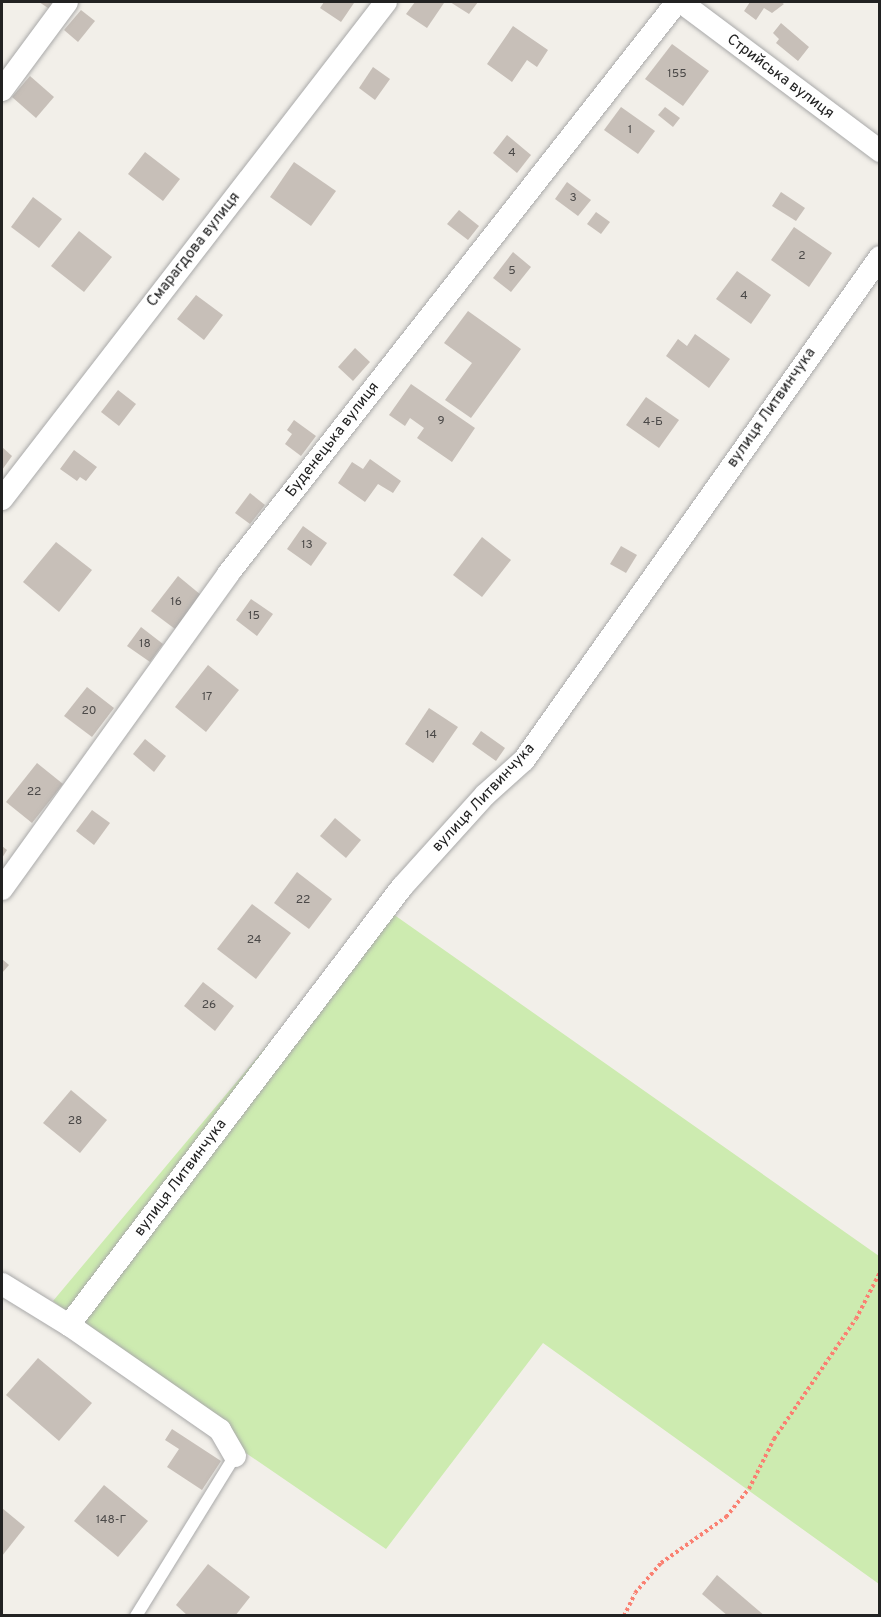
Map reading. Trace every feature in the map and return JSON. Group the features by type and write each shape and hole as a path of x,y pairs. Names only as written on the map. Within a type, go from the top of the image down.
{"street":[{"path":"2,90 67,2"},
{"name":"Смарагдова вулиця","path":"2,499 386,2"},
{"name":"Стрийська вулиця","path":"679,2 706,10 879,151"},
{"name":"Буденецька вулиця","path":"2,889 228,574 679,2"},
{"name":"вулиця Литвинчука","path":"69,1326 394,897 485,795 524,760 879,257"},
{"path":"2,1284 69,1326 220,1430 235,1456"}],"lane":[{"path":"136,1616 235,1456"}],"path":[{"path":"624,1616 635,1593 661,1563 726,1518 749,1489 774,1439 856,1319 879,1272"}],"green space":[{"path":"383,907 879,1256 879,1584 543,1343 386,1549 224,1438 53,1301"}],"building":[{"path":"39,2 56,2 51,10"},
{"path":"324,2 354,3 341,22 320,8"},
{"path":"415,2 444,3 427,28 406,14"},
{"path":"450,2 478,2 469,14"},
{"path":"750,2 781,2 784,4 772,13 764,8 756,20 744,11"},
{"path":"81,10 95,21 78,42 64,30"},
{"path":"781,23 809,47 798,61 776,43 779,39 773,33"},
{"path":"513,26 548,50 537,67 527,60 512,82 487,64"},
{"path":"672,44 709,71 683,106 645,79"},
{"path":"373,67 390,79 375,100 359,88"},
{"path":"30,76 54,97 36,118 12,97"},
{"path":"621,107 655,131 638,154 604,130"},
{"path":"665,107 680,118 673,127 658,115"},
{"path":"507,135 531,155 517,173 493,153"},
{"path":"145,152 180,179 163,201 128,174"},
{"path":"294,162 336,191 311,226 270,197"},
{"path":"567,182 591,200 578,216 555,199"},
{"path":"781,192 805,208 796,221 772,206"},
{"path":"33,197 62,219 39,248 11,227"},
{"path":"459,210 479,226 468,240 447,224"},
{"path":"596,212 610,222 601,234 587,224"},
{"path":"794,227 832,253 809,287 771,260"},
{"path":"79,231 112,257 84,292 51,266"},
{"path":"513,252 531,267 511,292 493,278"},
{"path":"737,271 771,295 751,324 716,299"},
{"path":"196,295 223,315 204,340 177,319"},
{"path":"468,311 521,349 471,418 445,400 472,363 444,343"},
{"path":"695,334 730,359 709,388 666,356 678,339 687,346"},
{"path":"355,348 370,362 353,381 338,367"},
{"path":"411,384 475,428 452,462 417,438 424,428 410,418 405,426 389,415"},
{"path":"118,390 136,404 119,426 101,412"},
{"path":"646,397 679,420 659,448 626,425"},
{"path":"294,420 316,436 301,456 285,444 292,434 287,430"},
{"path":"2,447 12,456 2,470"},
{"path":"74,450 97,467 86,481 80,477 77,481 60,469"},
{"path":"370,459 401,481 393,493 378,484 365,502 338,483 352,462 363,469"},
{"path":"250,493 265,505 250,524 235,513"},
{"path":"303,526 327,543 311,566 287,549"},
{"path":"482,537 511,560 482,597 453,575"},
{"path":"56,542 92,570 59,612 23,582"},
{"path":"621,546 637,555 626,573 610,564"},
{"path":"178,576 201,595 175,629 151,611"},
{"path":"251,599 273,614 257,636 236,620"},
{"path":"141,627 163,644 150,662 127,646"},
{"path":"208,665 239,690 206,732 175,707"},
{"path":"87,687 114,708 92,737 64,716"},
{"path":"429,708 458,727 433,763 405,744"},
{"path":"481,731 505,748 496,761 472,744"},
{"path":"145,739 166,756 154,772 133,754"},
{"path":"37,763 63,784 32,823 6,802"},
{"path":"92,810 110,823 94,845 76,831"},
{"path":"335,818 361,840 346,858 320,836"},
{"path":"2,846 7,850 2,858"},
{"path":"297,872 332,899 309,929 274,903"},
{"path":"252,904 291,933 256,979 217,949"},
{"path":"2,959 9,965 2,973"},
{"path":"203,982 234,1006 215,1031 184,1006"},
{"path":"71,1090 107,1120 80,1153 43,1123"},
{"path":"38,1358 92,1403 59,1441 6,1395"},
{"path":"172,1429 221,1461 202,1490 167,1467 179,1449 165,1440"},
{"path":"104,1485 148,1521 118,1557 74,1521"},
{"path":"2,1508 25,1527 2,1556"},
{"path":"208,1564 250,1597 235,1616 188,1616 176,1605"},
{"path":"717,1575 765,1616 728,1616 702,1594"}]}
